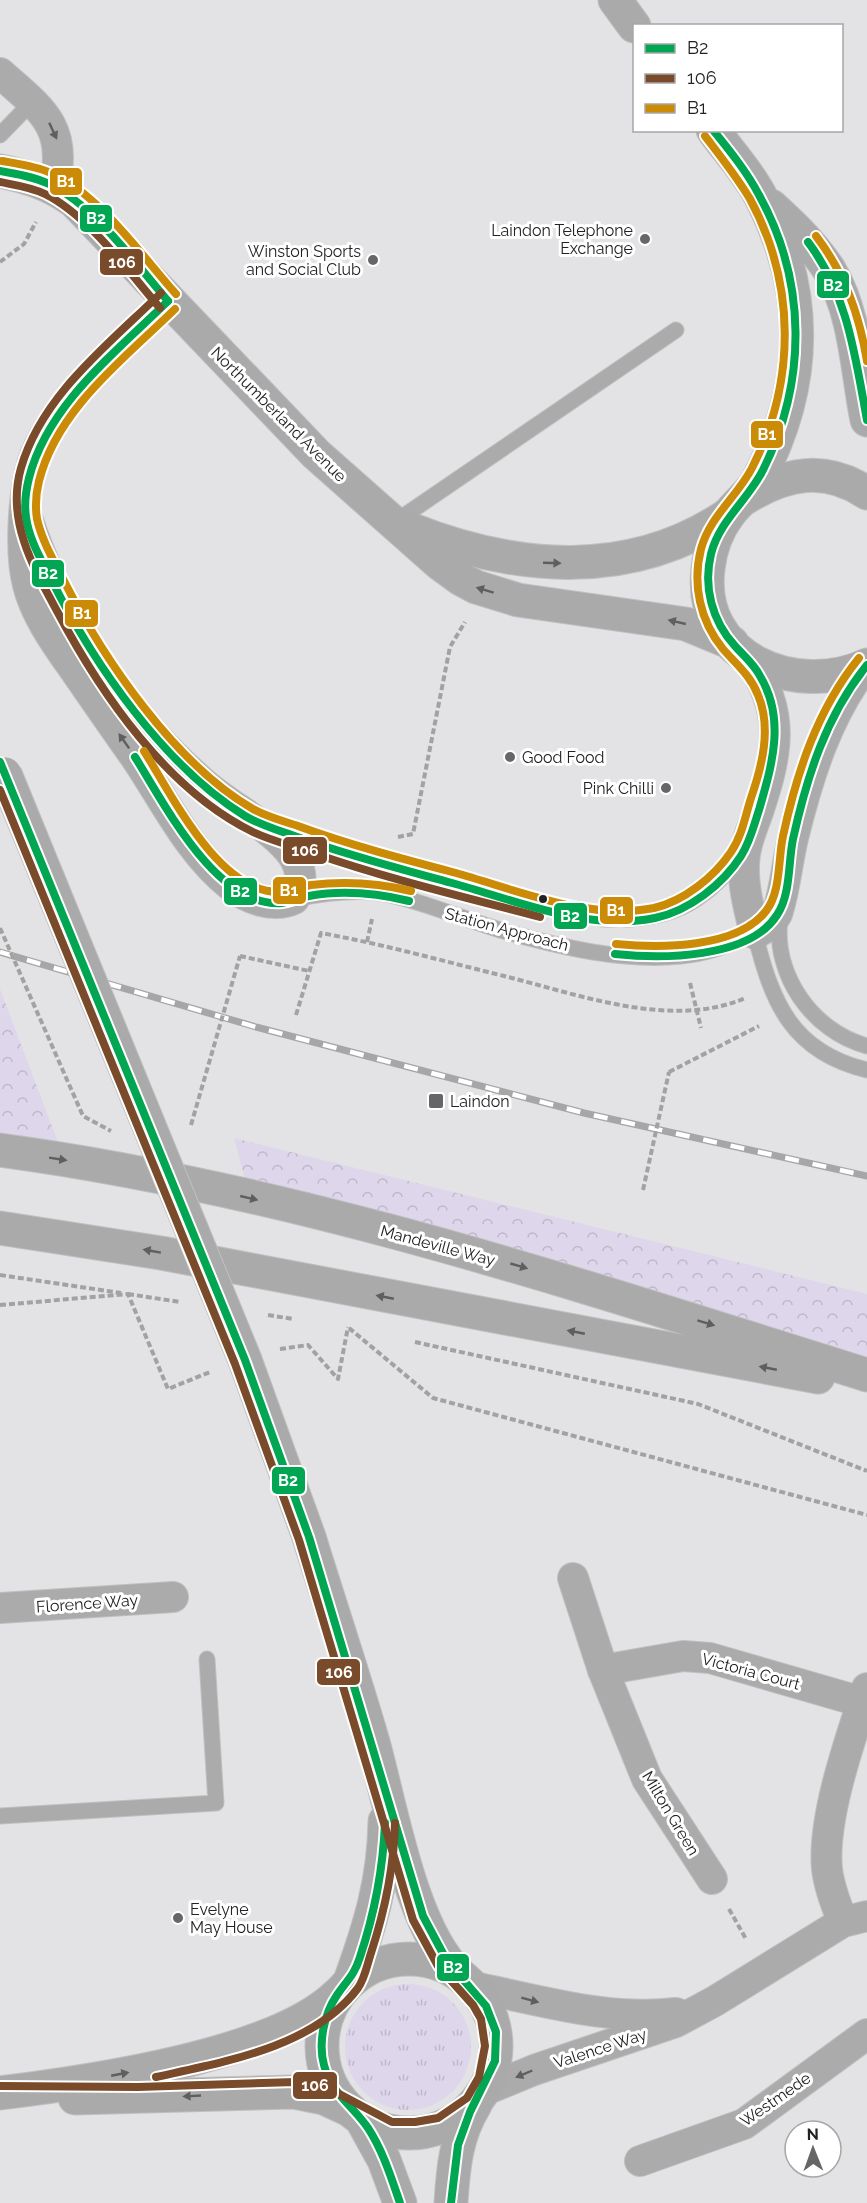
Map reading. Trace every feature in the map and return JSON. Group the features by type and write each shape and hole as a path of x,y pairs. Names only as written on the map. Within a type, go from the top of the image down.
{"street":[{"path":"615,0 633,25"},
{"path":"0,74 32,102 53,128 59,145 58,170 54,186 31,177 0,171"},
{"path":"714,132 762,199 794,227 831,273 848,318 867,420"},
{"name":"Northumberland Avenue","path":"54,186 93,220 316,454 439,563 476,587 518,600 677,622 740,651 766,668 807,678 828,677 867,665"},
{"path":"740,651 715,617 708,582 712,549 737,506 757,482 784,420 793,382 798,336 797,306 789,271 762,199"},
{"name":"Station Approach","path":"26,515 36,546 55,586 82,636 114,687 162,746 229,805 256,822 280,842 294,858 301,878 298,894 294,899 266,903 231,887 210,866 178,825 147,774 52,637 28,585 24,556 26,515 31,471 47,429 67,404 168,301"},
{"name":"Northumberland Avenue","path":"395,522 443,542 485,552 533,562 572,563 613,559 657,549 687,539 767,485 788,477 813,475 836,479 867,493"},
{"name":"Station Approach","path":"740,651 762,676 771,698 775,745 767,784 746,848 744,866 746,891 755,934 770,925 777,914 782,900 793,840 813,769 837,711 867,665"},
{"path":"0,762 245,1360 309,1537 426,1923 446,1960 468,1982 490,2016 495,2031 494,2064 465,2123 457,2149 451,2203"},
{"name":"Mandeville Way","path":"0,1150 102,1166 191,1184 472,1252 579,1283 867,1375"},
{"path":"0,1228 161,1253 867,1386"},
{"name":"Milton Green","path":"573,1578 603,1670 647,1779 712,1879"},
{"name":"Florence Way","path":"0,1608 173,1597"},
{"name":"Victoria Court","path":"603,1670 683,1656 710,1658 865,1695"},
{"path":"855,1919 833,1896 827,1869 827,1844 839,1783 865,1695"},
{"path":"384,1783 384,1846 379,1891 368,1931 323,2031 323,2062 330,2086 357,2116 384,2160 400,2203"},
{"name":"Valence Way","path":"479,2098 542,2067 648,2033 716,2001 855,1919"},
{"path":"0,2094 125,2073 206,2055 286,2027 324,2006 373,1966 402,1959 434,1961 468,1982"},
{"name":"Valence Way","path":"468,1982 569,2009 612,2014 650,2016 682,2012 716,2001"},
{"name":"Westmede","path":"640,2162 744,2124 867,2034"},
{"path":"0,2094 138,2098 294,2092 324,2098 390,2133 416,2133 454,2122 479,2098"}],"lane":[{"path":"0,135 32,102"},
{"path":"395,522 676,330"},
{"name":"Station Approach","path":"256,822 382,865 603,920 634,921 674,913 702,896 733,866 746,848"},
{"name":"Station Approach","path":"294,899 334,894 378,893 511,933 579,949 652,957 683,956 721,948 755,934"},
{"path":"782,900 780,947 788,980 804,1003 820,1020 850,1042 867,1046"},
{"path":"755,934 769,987 783,1014 803,1038 826,1056 867,1070"},
{"path":"0,1816 216,1803 207,1659"}],"path":[{"path":"0,262 24,244 54,186"},
{"path":"388,839 413,834 450,647 468,617"},
{"path":"0,928 83,1116 114,1133"},
{"path":"296,1015 321,933 367,942 608,1001 655,1010 698,1011 701,1028"},
{"path":"189,1130 240,956 309,970"},
{"path":"643,1190 669,1072 783,1014"},
{"path":"0,1275 186,1303"},
{"path":"0,1305 128,1294"},
{"path":"128,1294 168,1389 213,1371 209,1361"},
{"path":"267,1315 302,1320"},
{"path":"337,1326 360,1330"},
{"path":"275,1349 308,1345 338,1379 348,1327"},
{"path":"348,1327 433,1398 867,1515"},
{"path":"406,1340 698,1404 867,1471"},
{"path":"712,1879 764,1971"}],"green space":[{"path":"0,989 59,1145 0,1135"},
{"path":"234,1138 867,1294 867,1375 246,1183"},
{"path":"408,1984 432,1989 452,2003 466,2023 471,2047 466,2071 452,2091 432,2105 408,2110 384,2105 364,2091 350,2071 345,2047 350,2023 364,2003 384,1989"}],"railway":[{"path":"0,952 256,1027 584,1113 867,1176"}],"transit line":[{"name":"B2","path":"168,301 86,381 51,426 38,451 29,478 25,512 40,558 88,646 110,679 159,742 215,795 245,816 265,826 319,845 578,918 630,921 668,914 704,895 725,877 741,856 759,810 774,742 775,725 768,692 755,668 720,626 711,603 708,579 715,542 720,531 763,470 788,402 794,367 793,297 786,262 775,228 744,170 715,132"},
{"name":"B1","path":"175,309 95,386 77,408 48,455 39,481 36,500 37,519 42,535 80,612 99,644 144,708 196,766 224,790 269,817 357,846 554,902 579,907 629,911 665,905 687,894 707,879 735,846 759,773 765,734 762,708 755,688 743,670 723,649 709,626 700,602 697,575 705,537 752,468 777,402 783,368 785,333 782,299 776,265 765,231 750,199 705,136"},
{"name":"B1","path":"2,161 45,171 69,183 119,227 176,294"},
{"name":"B2","path":"0,171 49,184 82,206 113,236 168,301"},
{"name":"106","path":"0,182 23,186 45,194 77,216 107,245 160,308"},
{"name":"B1","path":"816,236 843,280 860,327 867,361"},
{"name":"B2","path":"808,242 822,262 841,305 854,350 867,420"},
{"name":"106","path":"161,293 79,372 61,394 44,417 31,442 21,468 17,487 19,524 31,560 94,675 139,737 165,766 222,814 253,832 369,871 540,917"},
{"name":"B1","path":"616,944 675,945 717,939 736,933 753,923 766,911 777,885 783,836 810,742 831,699 859,658"},
{"name":"B2","path":"615,954 656,956 703,953 726,948 764,930 777,915 785,898 793,839 805,792 820,748 840,705 867,665"},
{"name":"B1","path":"144,751 183,815 217,859 237,877 257,888 283,892 311,885 349,883 411,891"},
{"name":"B2","path":"135,757 177,825 195,849 215,872 236,889 258,900 282,903 321,894 346,893 372,894 409,901"},
{"name":"B2","path":"0,762 245,1360 309,1537 423,1916 447,1961 486,2006 496,2032 495,2061 470,2112 458,2145 451,2203"},
{"name":"106","path":"0,790 235,1364 299,1540 413,1920 438,1966 473,2005 481,2019 485,2046 479,2077 467,2098 438,2118 415,2122 392,2122 328,2088 295,2082 138,2087 0,2086"},
{"name":"B2","path":"385,1823 374,1907 355,1969 329,2011 323,2029 322,2056 332,2084 368,2128 378,2146 400,2203"},
{"name":"106","path":"156,2077 238,2058 293,2038 317,2025 339,2008 358,1988 366,1971 384,1905 391,1873 395,1823"}],"place":[{"name":"Laindon Telephone Exchange","path":"645,239"},
{"name":"Winston Sports and Social Club","path":"373,260"},
{"name":"Good Food","path":"510,757"},
{"name":"Pink Chilli","path":"666,788"},
{"name":"Laindon","path":"436,1101"},
{"name":"Evelyne May House","path":"178,1918"}]}
